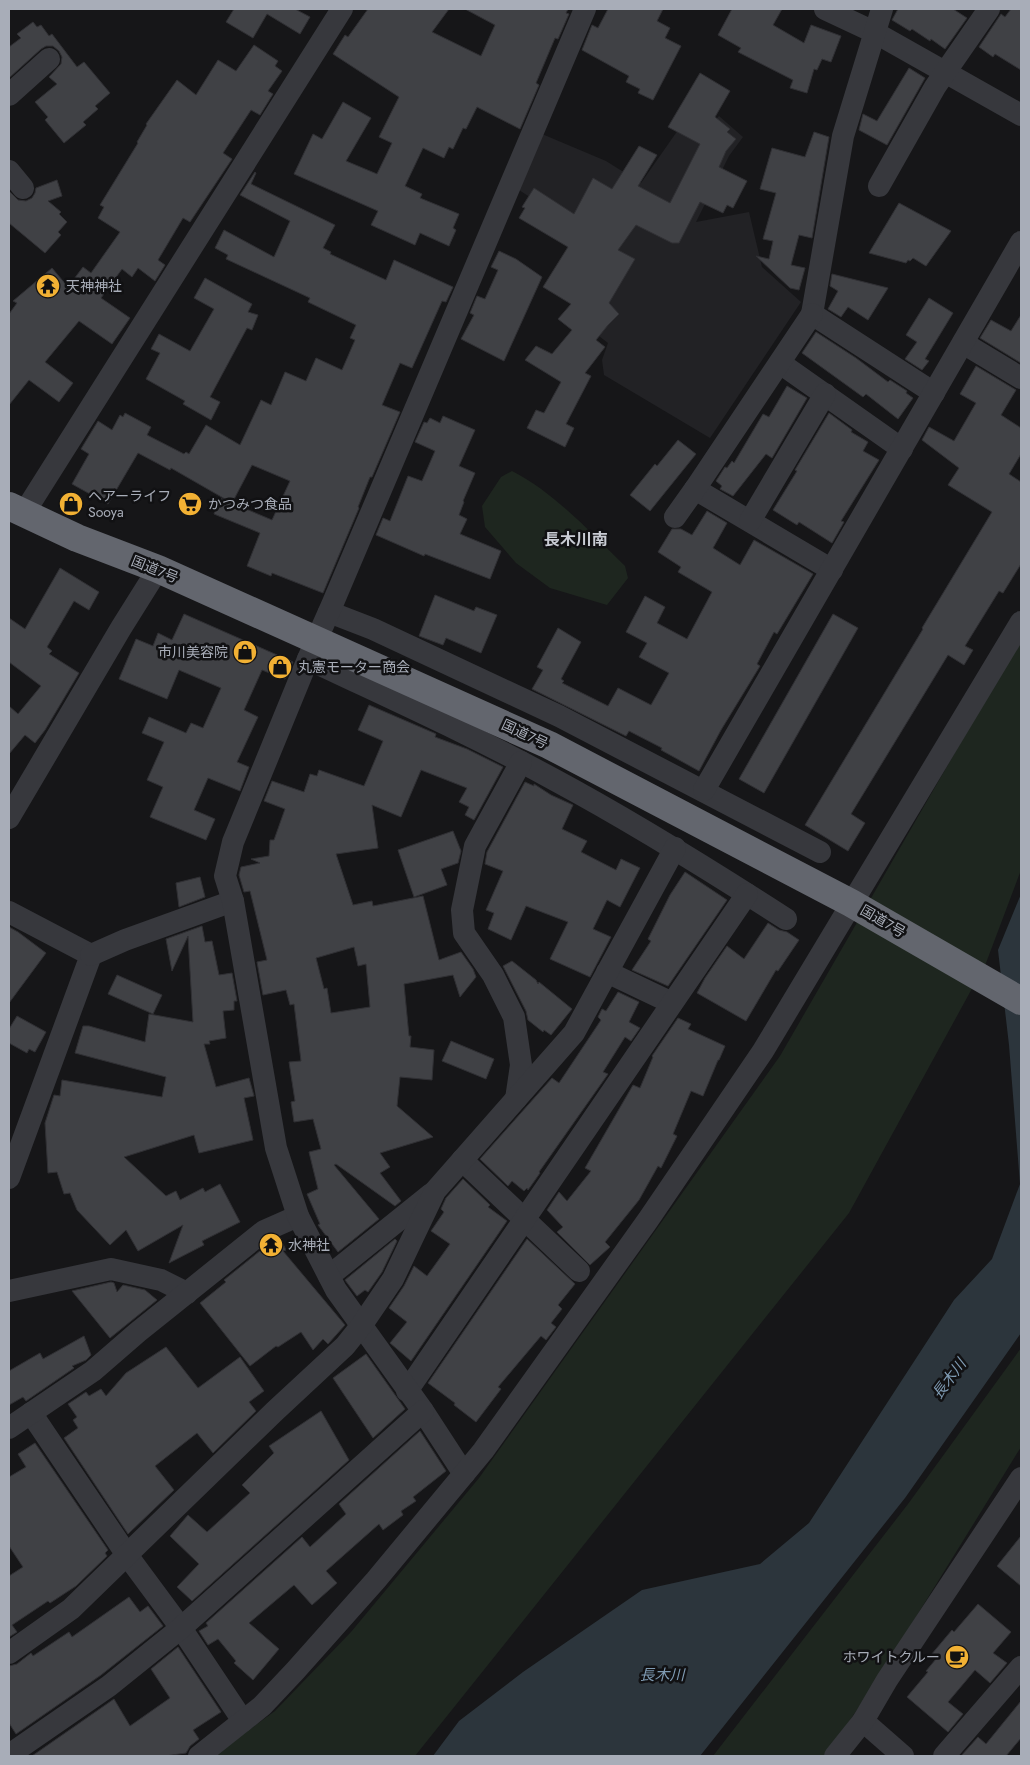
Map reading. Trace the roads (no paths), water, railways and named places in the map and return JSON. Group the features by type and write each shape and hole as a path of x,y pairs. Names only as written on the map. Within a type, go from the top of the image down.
{"highway":[{"name":"国道7号","path":"16,510 77,538 158,569 312,649 549,744 851,903 1021,1001"}],"street":[{"path":"16,510 342,9"},
{"path":"464,1474 423,1411 336,1290 298,1216 276,1148 233,901 225,876 233,842 312,649 585,9"},
{"path":"825,9 874,32 1021,115"},
{"path":"675,517 812,314 843,136 882,9"},
{"path":"879,186 935,87 989,9"},
{"path":"9,95 49,59"},
{"path":"9,171 23,188"},
{"path":"704,790 1021,242"},
{"path":"812,314 934,393"},
{"path":"963,343 1021,378"},
{"path":"780,363 902,449"},
{"path":"750,521 825,394"},
{"path":"695,489 832,570"},
{"path":"9,818 116,636 158,569"},
{"path":"329,612 373,629 541,708 704,790 820,852"},
{"path":"199,1756 268,1699 370,1587 483,1451 648,1220 763,1051 1021,622"},
{"path":"312,649 675,848 786,919"},
{"path":"516,1099 521,1065 514,1017 493,975 464,933 462,910 475,846 521,762"},
{"path":"329,1276 436,1191 574,1033 675,848"},
{"path":"407,1391 747,894"},
{"path":"9,1178 91,955 125,940 233,901"},
{"path":"9,912 91,955"},
{"path":"607,972 672,1003"},
{"path":"462,1160 579,1271"},
{"path":"9,1652 71,1610 344,1346 361,1326 393,1279 436,1191"},
{"path":"9,1428 93,1371 138,1332 264,1231 298,1216"},
{"path":"9,1291 111,1269 161,1280 187,1292"},
{"path":"9,1756 109,1686 181,1628 423,1411"},
{"path":"31,1413 126,1556 181,1628 243,1721"},
{"path":"835,1756 863,1721 887,1680 1021,1478"},
{"path":"944,1756 1014,1691 1021,1667"},
{"path":"863,1721 903,1756"}],"water":[{"name":"長木川","path":"1021,894 1021,1333 905,1498 700,1756 433,1756 459,1721 523,1672 642,1590 760,1564 809,1523 954,1300 992,1259 1020,1184 1009,1045 998,950"}],"place":[{"name":"天神神社","path":"48,286"},
{"name":"ヘアーライフ Sooya","path":"71,504"},
{"name":"かつみつ食品","path":"190,504"},
{"name":"市川美容院","path":"245,652"},
{"name":"丸憲モーター商会","path":"280,667"},
{"name":"水神社","path":"271,1245"},
{"name":"ホワイトクルー","path":"957,1657"}],"district":[{"name":"長木川南","path":"576,539"}]}
